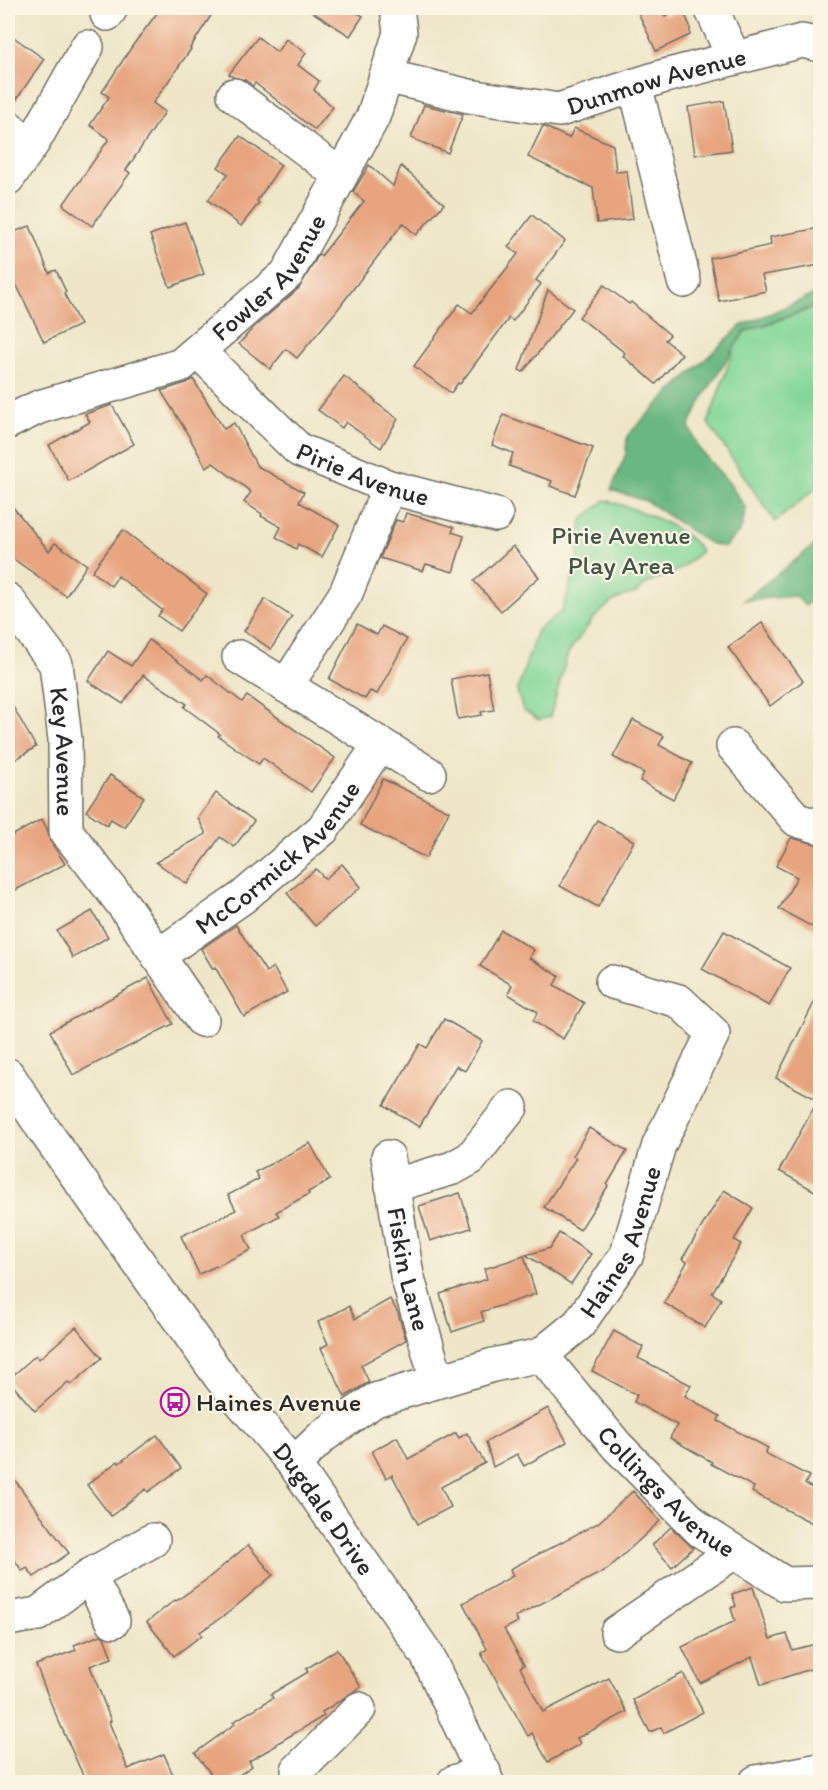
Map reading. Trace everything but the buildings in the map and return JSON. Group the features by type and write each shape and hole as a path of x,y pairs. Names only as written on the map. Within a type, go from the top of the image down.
{"street":[{"name":"Fowler Avenue","path":"8,421 39,407 181,365 287,274 373,117 400,33 397,8"},
{"path":"711,8 734,58"},
{"name":"Dunmow Avenue","path":"386,76 469,96 560,110 635,85 734,58 802,41 820,45"},
{"path":"8,178 19,137 61,96 87,47"},
{"path":"635,85 684,281"},
{"path":"234,95 340,175"},
{"name":"Pirie Avenue","path":"198,351 299,450 389,487 496,515"},
{"path":"286,686 346,593 389,487"},
{"name":"Key Avenue","path":"8,600 56,664 65,739 66,831 125,907 202,1020"},
{"path":"239,657 429,774"},
{"name":"McCormick Avenue","path":"158,956 243,897 323,829 380,744"},
{"path":"733,746 797,820 820,827"},
{"name":"Haines Avenue","path":"294,1464 323,1436 375,1400 493,1365 541,1355 579,1324 627,1254 659,1145 713,1033 679,1002 612,981"},
{"name":"Dugdale Drive","path":"8,1075 44,1130 221,1378 294,1464 427,1655 475,1779"},
{"name":"Fiskin Lane","path":"437,1381 407,1275 390,1171 453,1167 471,1158 511,1107"},
{"name":"Collings Avenue","path":"541,1355 617,1446 700,1530 785,1584 820,1583"},
{"path":"8,1618 38,1614 89,1576 153,1540"},
{"path":"617,1632 734,1551"},
{"path":"89,1576 113,1620"},
{"path":"295,1778 359,1709"},
{"path":"756,1782 820,1770"}],"green space":[{"path":"820,292 820,304 744,332 705,394 689,426 699,449 729,483 746,509 740,531 725,547 709,543 646,501 611,490 626,454 627,436 663,399 741,326"},
{"path":"820,306 820,485 775,522 708,423 734,348 744,332"},
{"name":"Pirie Avenue Play Area","path":"605,500 658,519 683,533 701,551 682,568 645,585 636,593 612,602 593,619 568,653 550,717 539,720 523,710 517,691 537,630 562,611 577,563 582,520"},
{"path":"820,541 820,592 805,606 796,596 744,600"}],"place":[{"name":"Haines Avenue","path":"175,1402"}]}
